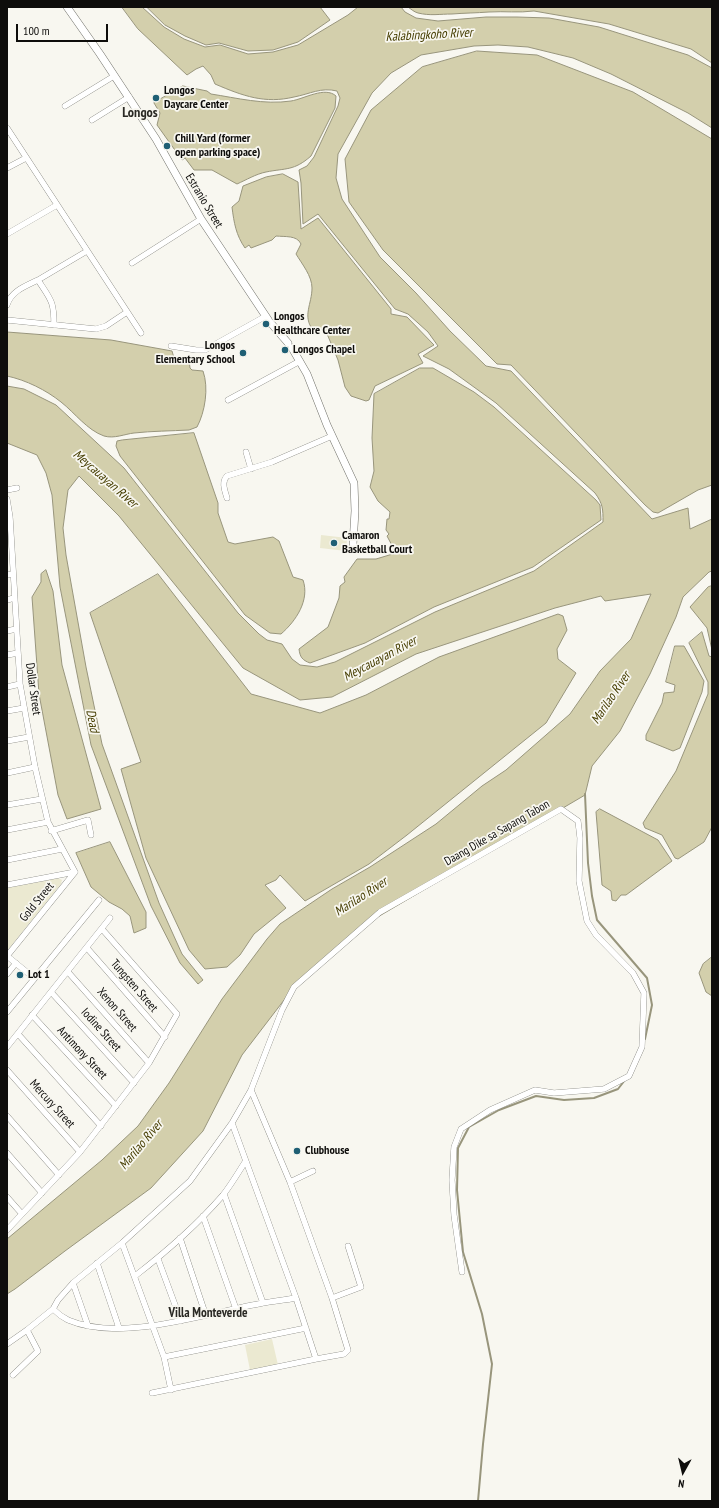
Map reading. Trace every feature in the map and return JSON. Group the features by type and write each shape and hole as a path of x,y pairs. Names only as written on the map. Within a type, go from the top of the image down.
{"street":[{"name":"Estranio Street","path":"67,7 156,139 201,219 266,316 290,345 300,360 332,436 354,483 355,511 352,544"},
{"path":"65,106 114,76"},
{"path":"92,120 129,98"},
{"path":"7,128 140,333"},
{"path":"7,168 26,158"},
{"path":"7,234 57,205"},
{"path":"132,263 201,219"},
{"path":"7,305 12,295 17,291 87,251"},
{"path":"38,280 51,300 54,308 54,325"},
{"path":"7,320 96,329 106,326 127,312"},
{"path":"171,346 205,350 266,316"},
{"path":"228,400 300,360"},
{"path":"227,498 224,483 227,476 272,462 332,436"},
{"path":"246,452 250,469"},
{"path":"7,490 17,488"},
{"name":"Dollar Street","path":"7,499 10,575 14,598 20,684 29,737 48,822 75,872"},
{"path":"7,600 14,598"},
{"path":"7,630 16,629"},
{"path":"7,655 18,653"},
{"path":"7,687 20,684"},
{"path":"7,711 24,708"},
{"path":"7,741 29,737"},
{"path":"7,772 35,767"},
{"path":"7,805 42,798"},
{"name":"Daang Dike sa Sapang Tabon","path":"252,1090 282,1010 294,987 380,912 562,809 578,821 580,838 579,881 587,921 596,936 634,973 644,993 642,1047 629,1076 604,1089 554,1093 534,1090 490,1110 461,1129 454,1147 452,1180 454,1214 462,1272"},
{"path":"52,831 88,820 91,835"},
{"path":"7,830 48,822"},
{"path":"7,860 62,850"},
{"path":"7,886 75,872"},
{"name":"Gold Street","path":"16,963 7,956 75,872"},
{"path":"7,1012 99,900"},
{"path":"7,1047 110,918"},
{"path":"7,1230 80,1152 101,1126 149,1063 178,1014 102,929"},
{"name":"Tungsten Street","path":"87,948 165,1037"},
{"path":"7,974 16,963 34,978"},
{"name":"Xenon Street","path":"68,972 149,1063"},
{"name":"Iodine Street","path":"51,992 134,1083"},
{"name":"Antimony Street","path":"32,1015 116,1106"},
{"path":"18,1034 101,1126"},
{"name":"Mercury Street","path":"7,1070 80,1152"},
{"path":"7,1344 28,1330 53,1309 58,1300 73,1283 122,1243 190,1181 232,1123 252,1090"},
{"path":"152,1393 344,1354 348,1350 332,1298 290,1182 252,1090"},
{"path":"7,1116 59,1175"},
{"path":"232,1123 296,1298 316,1359"},
{"path":"7,1153 42,1193"},
{"path":"135,1276 158,1258 203,1216 224,1194 245,1162"},
{"path":"290,1182 313,1171"},
{"path":"224,1194 263,1303"},
{"path":"7,1197 22,1214"},
{"path":"203,1216 236,1310"},
{"path":"180,1238 206,1316"},
{"path":"122,1243 164,1357 171,1390"},
{"path":"332,1298 362,1287 348,1246"},
{"path":"158,1258 181,1321"},
{"path":"97,1263 119,1328"},
{"path":"73,1283 88,1326"},
{"path":"53,1309 67,1320 88,1326 119,1328 152,1326 236,1310 263,1303 296,1298"},
{"path":"164,1357 306,1328"},
{"path":"13,1375 38,1351 28,1330"}],"shaded area":[{"name":"Camaron Basketball Court","path":"321,535 347,538 346,551 320,548"},
{"path":"58,878 62,880 61,884 7,951 7,888"},
{"path":"272,1339 278,1365 250,1370 245,1345"}],"water":[{"path":"122,7 142,7 164,27 184,39 205,47 220,45 248,54 273,52 298,45 348,15 358,7 401,7 405,12 416,18 438,21 486,17 549,18 599,27 688,55 712,68 712,128 688,113 611,74 573,58 528,47 498,45 474,46 421,55 391,73 372,93 338,154 336,178 342,199 380,257 416,293 450,331 486,366 511,371 652,519 688,508 690,529 712,519 712,571 709,572 683,597 676,617 650,674 620,731 592,766 585,795 359,928 294,987 242,1055 203,1131 151,1188 7,1294 7,1239 102,1160 138,1126 169,1083 222,999 280,924 332,889 370,867 436,824 482,786 506,770 570,714 600,671 631,639 651,594 605,601 601,596 555,608 416,654 332,697 300,700 243,668 119,516 79,476 68,490 63,528 66,555 86,667 102,744 159,903 182,954 203,980 198,984 180,963 151,906 91,745 60,587 52,495 46,473 37,455 7,443 7,386 24,389 56,405 124,468 238,613 267,640 282,644 292,659 300,665 317,667 335,662 435,612 534,571 603,522 603,514 601,504 595,493 496,403 449,369 423,356 438,346 428,332 408,314 395,309 318,214 303,224 299,170 307,166 314,157 338,106 340,98 337,91 321,90 300,96 273,100 254,98 215,84 211,75 203,66 187,75 138,29"},
{"path":"147,7 320,7 330,20 298,42 273,50 248,51 219,43 206,45 185,36 165,25"},
{"path":"408,7 712,7 712,63 691,49 609,24 534,11 431,15 417,13"},
{"path":"477,51 537,55 633,92 712,139 712,485 698,490 658,513 653,512 645,505 511,365 497,364 383,250 349,202 345,159 371,110 422,67"},
{"path":"183,86 207,91 211,94 271,102 291,101 326,92 336,96 335,108 311,156 305,161 295,167 259,174 237,184 212,170 194,170 185,158 182,160 157,125 160,113 154,103"},
{"path":"283,174 298,182 301,229 318,218 391,309 391,314 407,317 434,345 418,354 423,363 375,386 369,400 366,401 351,396 345,387 338,360 325,329 313,330 310,325 308,320 308,310 312,294 312,284 306,270 296,254 301,244 299,241 290,237 276,236 272,240 251,248 249,245 245,248 237,234 232,207 239,201 243,186 266,177"},
{"path":"7,332 111,340 172,351 174,358 189,360 190,368 192,370 203,371 206,392 200,421 197,427 189,430 141,432 112,437 104,436 92,430 66,406 49,393 36,386 7,376"},
{"path":"420,368 433,368 474,392 494,407 596,500 600,505 601,520 533,567 434,607 365,643 310,663 302,658 299,649 328,627 339,598 340,586 345,582 344,577 357,559 376,559 396,553 387,536 389,534 386,530 387,519 389,519 390,512 378,501 370,487 374,471 372,438 374,394"},
{"path":"194,433 218,503 218,513 228,542 235,544 273,537 279,541 293,577 303,580 305,595 300,610 292,623 281,634 270,633 245,615 120,456 116,446 117,441 122,440"},
{"path":"46,570 53,591 62,665 101,809 67,819 58,795 39,694 32,597 41,582 41,574"},
{"path":"158,574 251,694 320,713 366,695 439,657 558,614 563,616 567,630 557,649 558,659 576,673 546,723 369,864 305,901 280,875 276,880 265,885 286,908 254,934 240,955 227,967 205,969 189,950 146,858 121,769 141,762 90,613"},
{"path":"712,586 712,650 707,628 690,607 708,587"},
{"path":"702,632 709,656 712,657 712,827 704,842 678,859 675,858 662,835 645,828 643,823 676,771 708,694 708,682 689,643"},
{"path":"675,646 684,646 704,681 702,692 680,748 673,751 646,740 646,735 662,703 664,693 674,692 675,685 666,682"},
{"path":"600,809 658,840 672,861 626,895 621,895 616,901 612,900 611,891 602,885 596,812"},
{"path":"110,842 146,912 146,928 134,933 130,916 122,909 109,902 91,887 76,853"},
{"path":"712,957 712,996 706,992 699,973 703,964"}],"waterway":[{"path":"585,794 588,863 597,920 647,978 652,1005 645,1039"},
{"path":"478,1501 492,1364 482,1314 463,1252 457,1190 458,1148 469,1127 499,1110 536,1096 564,1100 594,1098 618,1089 625,1080"}],"place":[{"name":"Longos Daycare Center","path":"156,98"},
{"name":"Chill Yard (former open parking space)","path":"167,146"},
{"name":"Longos Healthcare Center","path":"266,324"},
{"name":"Longos Chapel","path":"285,350"},
{"name":"Longos Elementary School","path":"243,353"},
{"name":"Camaron Basketball Court","path":"334,543"},
{"name":"Lot 1","path":"20,975"},
{"name":"Clubhouse","path":"297,1151"}],"district":[{"name":"Longos","path":"140,113"},
{"name":"Villa Monteverde","path":"208,1313"}],"water label":[{"name":"Kalabingkoho River","path":"429,35"},
{"name":"Meycauayan River","path":"105,479"},
{"name":"Meycauayan River","path":"380,659"},
{"name":"Marilao River","path":"611,698"},
{"name":"Dead","path":"92,721"},
{"name":"Marilao River","path":"361,897"},
{"name":"Marilao River","path":"141,1145"}]}
